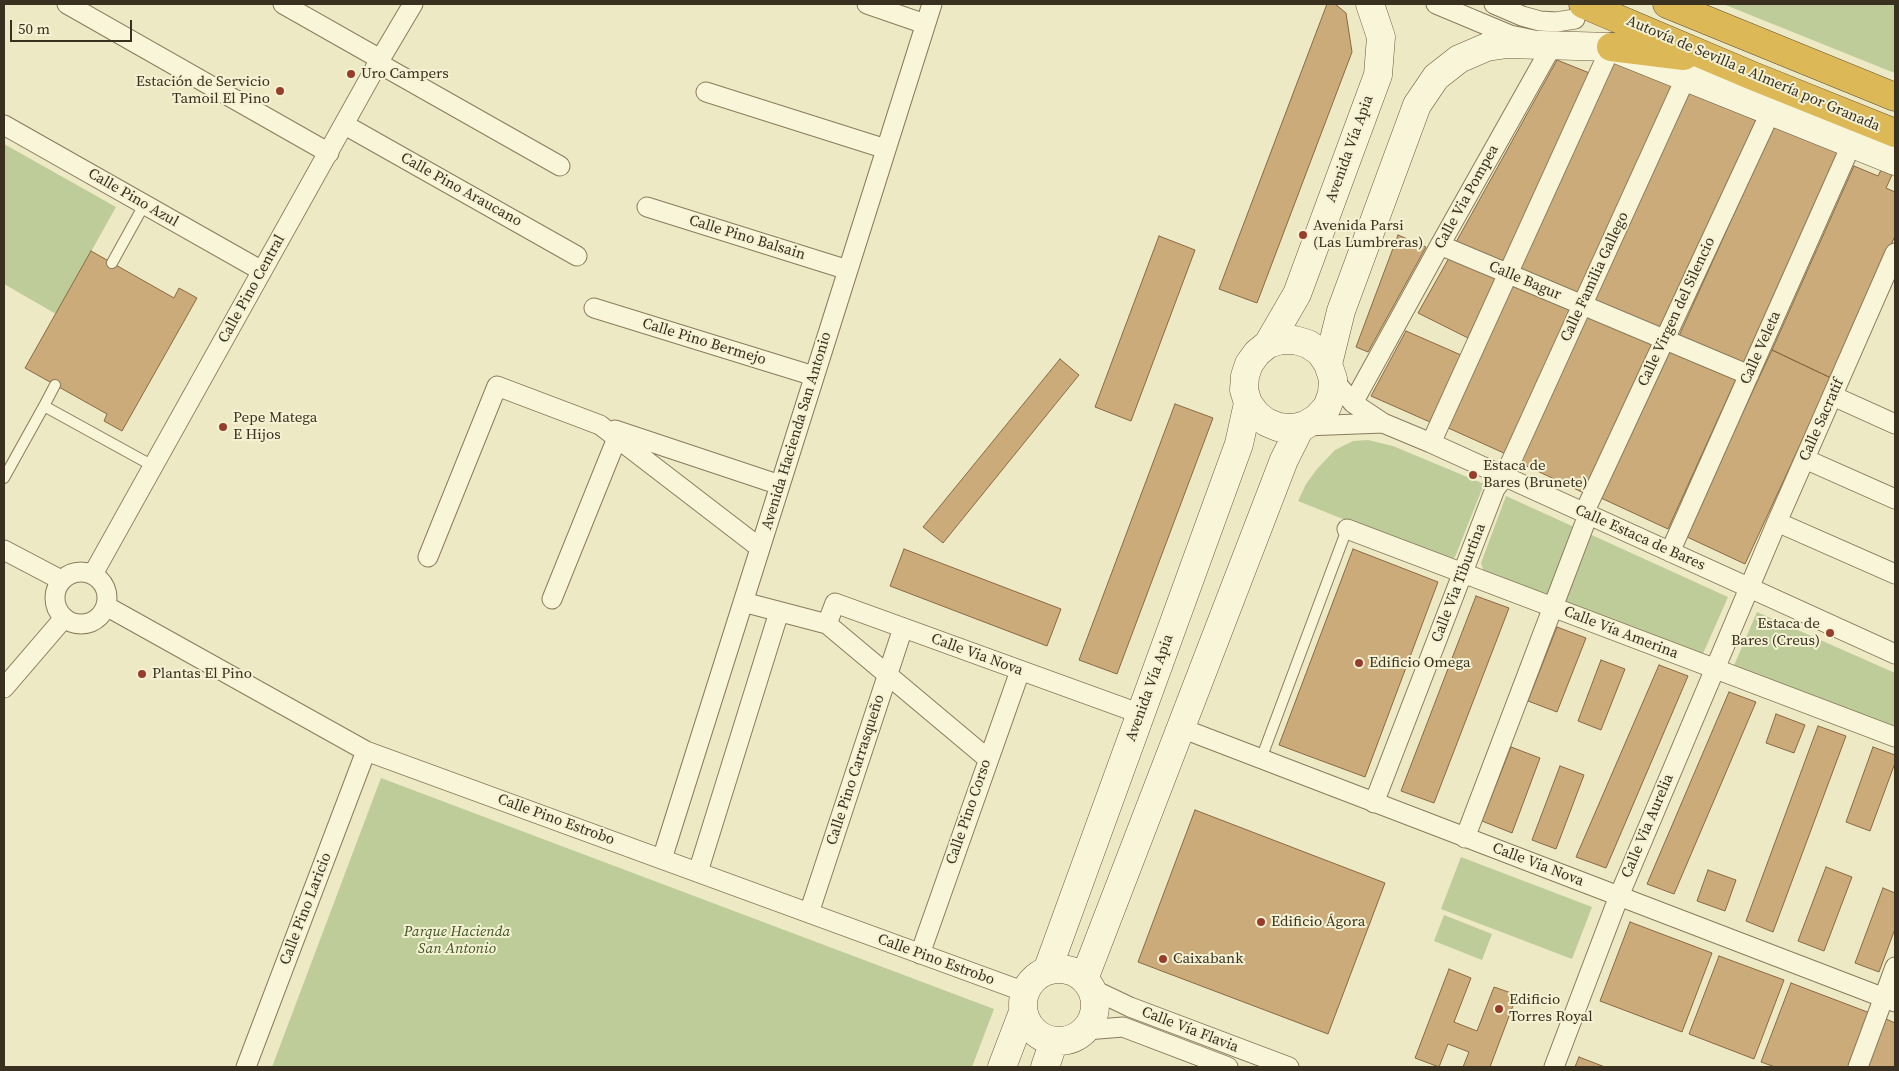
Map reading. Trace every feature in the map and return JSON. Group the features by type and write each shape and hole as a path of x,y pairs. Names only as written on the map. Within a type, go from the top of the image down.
{"highway":[{"name":"Autovía de Sevilla a Almería por Granada","path":"1667,4 1895,97"},
{"name":"Autovía de Sevilla a Almería por Granada","path":"1579,11 1715,60 1895,133"},
{"path":"1764,43 1895,85"},
{"path":"1611,47 1715,60"}],"street":[{"path":"67,4 329,153"},
{"path":"282,4 560,166"},
{"name":"Calle Pino Central","path":"94,574 379,61 413,4"},
{"path":"867,4 925,24"},
{"name":"Avenida Hacienda San Antonio","path":"662,859 932,4"},
{"name":"Avenida Vía Apia","path":"1268,344 1297,294 1378,75 1381,37 1370,4"},
{"path":"1436,4 1510,35 1553,44"},
{"path":"1494,4 1522,16 1540,21 1556,22 1579,11"},
{"path":"1330,371 1320,352 1308,344 1295,340 1281,340 1268,344 1257,352 1249,364 1245,376 1244,390 1248,403 1256,414 1266,422 1278,427 1291,428 1302,426 1317,418 1327,407 1332,394 1330,371 1341,311 1417,105 1436,77 1459,59 1487,47 1507,44 1611,47 1895,161"},
{"name":"Calle Via Pompea","path":"1353,403 1553,44"},
{"path":"1430,443 1611,47"},
{"name":"Calle Familia Gallego","path":"1504,476 1686,77"},
{"path":"706,92 886,149"},
{"name":"Calle Virgen del Silencio","path":"1465,838 1553,607 1586,514 1664,339 1771,111"},
{"name":"Calle Pino Azul","path":"4,125 262,271"},
{"name":"Calle Pino Araucano","path":"344,125 577,256"},
{"name":"Calle Veleta","path":"1670,552 1852,144"},
{"name":"Calle Pino Balsain","path":"647,207 848,270"},
{"name":"Calle Bagur","path":"1440,244 1749,375"},
{"name":"Calle Sacratif","path":"1749,588 1895,253"},
{"name":"Calle Pino Bermejo","path":"594,308 814,376"},
{"name":"Calle Estaca de Bares","path":"1330,371 1353,403 1383,423 1895,654"},
{"path":"428,557 497,386 600,424 780,485"},
{"path":"1833,396 1895,424"},
{"name":"Avenida Vía Apia","path":"1047,971 1239,444 1248,403"},
{"name":"Calle Estaca de Bares","path":"1302,426 1383,423"},
{"path":"600,424 760,548"},
{"path":"1088,984 1181,728 1284,460 1302,426"},
{"path":"552,600 617,438"},
{"path":"1805,459 1895,499"},
{"name":"Calle Via Tiburtina","path":"1374,803 1495,489 1504,476"},
{"path":"1777,522 1895,574"},
{"name":"Calle Vía Amerina","path":"1347,528 1895,737"},
{"path":"4,550 61,580"},
{"path":"82,571 94,574 103,583 107,594 106,606 99,617 88,623 75,624 64,618 57,610 54,600 55,589 61,580 70,573 82,571"},
{"name":"Calle Via Aurelia","path":"1554,1067 1619,896 1749,588"},
{"path":"743,602 827,624 988,759"},
{"name":"Calle Via Nova","path":"827,624 835,603 1141,714"},
{"name":"Calle Pino Estrobo","path":"106,606 366,751 920,954 1024,1002"},
{"path":"698,872 778,612"},
{"path":"4,688 64,618"},
{"name":"Calle Pino Carrasqueño","path":"808,913 903,628"},
{"name":"Calle Pino Corso","path":"920,954 1020,671"},
{"name":"Calle Via Nova","path":"1181,728 1890,1000"},
{"name":"Calle Pino Laricio","path":"246,1067 366,751"},
{"path":"1858,1067 1890,1000 1895,967"},
{"path":"1002,1067 1030,983 1038,976 1047,971 1057,969 1076,973 1088,984 1095,1000 1095,1010 1086,1030 1072,1039 1054,1041 1034,1032 1027,1023 1024,1002"},
{"name":"Calle Vía Flavia","path":"1088,984 1130,1007 1289,1067"},
{"name":"Calle Vía Flavia","path":"1086,1030 1123,1027 1228,1067"},
{"path":"1045,1067 1054,1041"}],"lane":[{"path":"112,263 144,205"},
{"path":"4,478 56,385"},
{"path":"44,406 153,466"},
{"path":"1261,760 1347,528"}],"green space":[{"path":"1723,4 1895,4 1895,73 1887,70"},
{"path":"4,144 116,207 56,314 4,284"},
{"path":"1368,440 1393,446 1484,484 1455,557 1450,562 1298,501 1306,484 1335,450 1353,441"},
{"path":"1506,496 1728,597 1702,656 1484,572 1481,563"},
{"path":"1757,612 1895,673 1895,731 1732,670"},
{"name":"Parque Hacienda San Antonio","path":"381,778 994,1009 972,1067 272,1067"},
{"path":"1461,857 1592,907 1572,959 1441,909"},
{"path":"1444,915 1492,934 1482,960 1434,941"}],"building":[{"path":"1327,4 1335,4 1346,13 1352,52 1257,303 1219,289"},
{"path":"1616,55 1677,83 1578,296 1518,267"},
{"path":"1557,60 1592,74 1504,266 1455,244"},
{"path":"1690,90 1757,121 1661,329 1593,301"},
{"path":"1775,123 1841,153 1745,366 1679,336"},
{"path":"1854,166 1878,176 1881,170 1892,175 1886,188 1895,192 1895,236 1831,378 1772,350"},
{"path":"1398,235 1426,247 1368,352 1356,347"},
{"path":"1159,236 1195,250 1131,421 1095,407"},
{"path":"91,251 174,298 179,288 197,298 122,431 104,421 107,414 25,368"},
{"path":"1449,258 1496,277 1468,338 1418,313"},
{"path":"1511,281 1571,308 1506,454 1446,427"},
{"path":"1587,312 1655,344 1584,493 1516,461"},
{"path":"1406,331 1461,355 1430,422 1371,396"},
{"path":"1671,346 1737,377 1668,529 1601,498"},
{"path":"1772,350 1831,378 1745,564 1685,536"},
{"path":"1060,359 1079,375 943,543 923,527"},
{"path":"1175,404 1213,418 1117,674 1079,660"},
{"path":"904,549 1061,609 1047,646 890,586"},
{"name":"Edificio Omega","path":"1353,549 1438,582 1365,777 1279,745"},
{"path":"1476,596 1509,608 1434,803 1401,791"},
{"path":"1557,627 1586,638 1557,712 1528,701"},
{"path":"1601,660 1625,669 1601,730 1578,721"},
{"path":"1659,665 1688,676 1606,868 1576,857"},
{"path":"1729,692 1756,702 1674,894 1647,884"},
{"path":"1776,714 1805,725 1794,753 1766,743"},
{"path":"1818,726 1846,736 1773,932 1746,921"},
{"path":"1511,747 1540,758 1512,833 1482,821"},
{"path":"1873,747 1895,755 1895,763 1870,831 1846,822"},
{"path":"1560,766 1584,775 1556,849 1532,840"},
{"name":"Edificio Ágora","path":"1195,810 1385,883 1328,1034 1138,962"},
{"path":"1826,867 1852,877 1824,951 1798,941"},
{"path":"1708,870 1736,880 1725,911 1697,901"},
{"path":"1883,888 1895,893 1895,929 1879,972 1855,963"},
{"path":"1630,922 1712,953 1682,1032 1600,1001"},
{"path":"1719,956 1784,980 1754,1059 1689,1034"},
{"name":"Edificio Torres Royal","path":"1449,969 1471,978 1454,1022 1477,1031 1494,987 1517,995 1490,1067 1463,1067 1469,1052 1448,1044 1439,1067 1415,1058"},
{"path":"1791,983 1870,1013 1850,1067 1775,1067 1761,1062"},
{"path":"1884,1018 1895,1023 1895,1067 1866,1067"},
{"path":"1579,1057 1605,1067 1575,1067"}],"place":[{"name":"Uro Campers","path":"351,74"},
{"name":"Estación de Servicio Tamoil El Pino","path":"280,91"},
{"name":"Avenida Parsi (Las Lumbreras)","path":"1303,235"},
{"name":"Pepe Matega E Hijos","path":"223,427"},
{"name":"Estaca de Bares (Brunete)","path":"1473,475"},
{"name":"Estaca de Bares (Creus)","path":"1830,633"},
{"name":"Edificio Omega","path":"1359,663"},
{"name":"Plantas El Pino","path":"142,674"},
{"name":"Edificio Ágora","path":"1261,922"},
{"name":"Caixabank","path":"1163,959"},
{"name":"Edificio Torres Royal","path":"1499,1009"}]}
